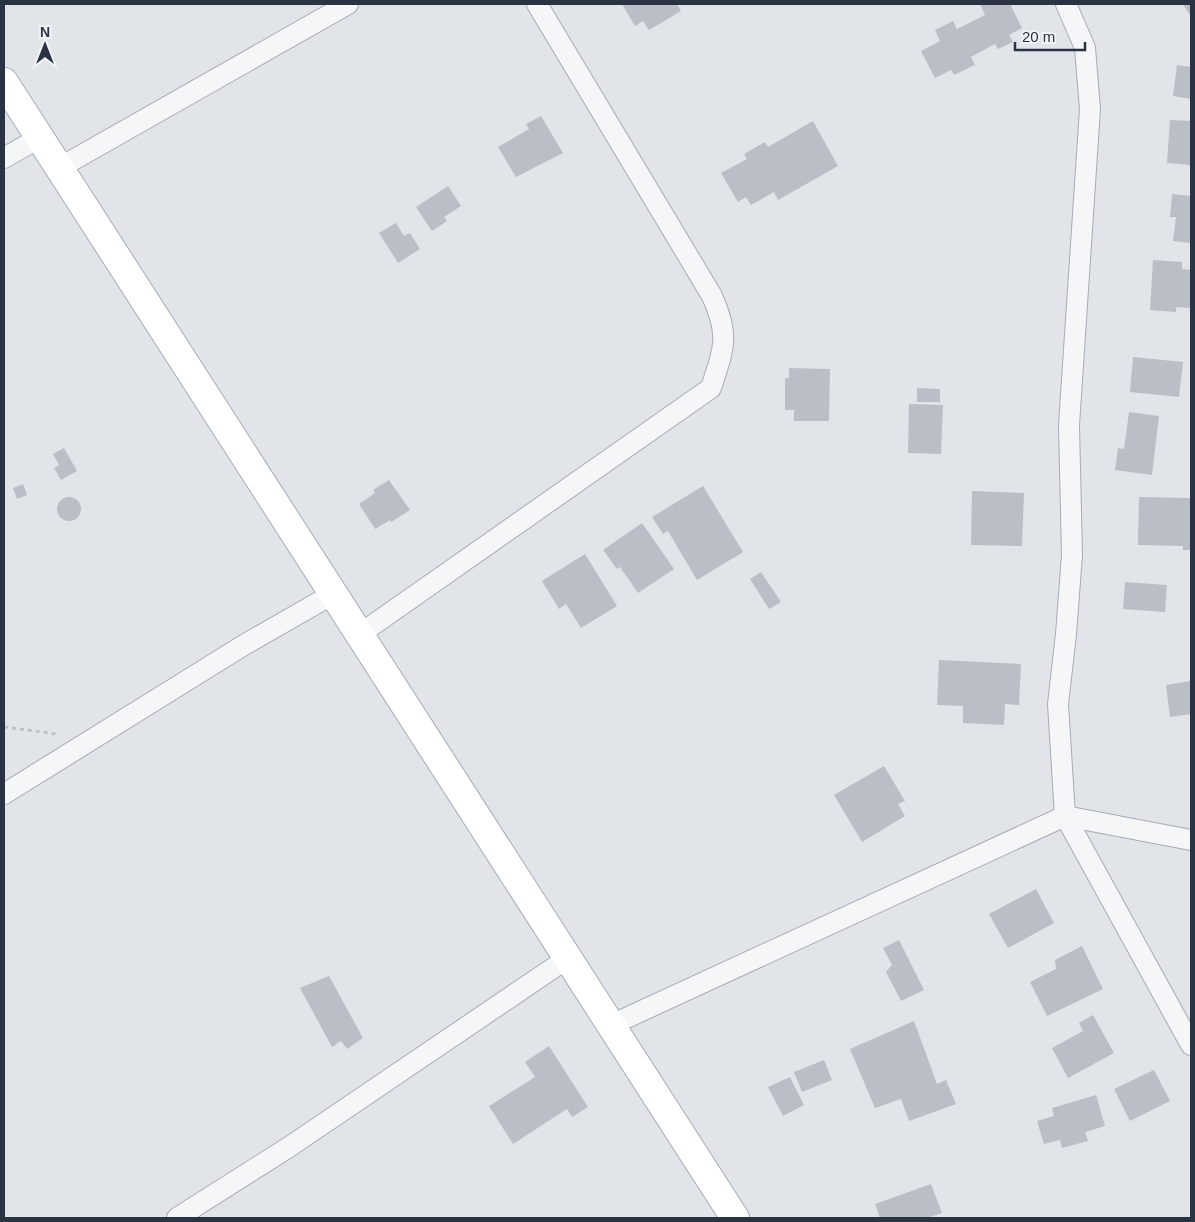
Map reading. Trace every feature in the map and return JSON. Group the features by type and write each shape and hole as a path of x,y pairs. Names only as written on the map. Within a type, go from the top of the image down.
{"street":[{"path":"59,168 348,4"},
{"path":"360,634 710,388 723,351 723,320 712,296 537,4"},
{"path":"1066,4 1085,48 1090,109 1069,425 1072,555 1058,704 1065,816 1191,1045"},
{"path":"4,82 735,1218"},
{"path":"4,158 39,138"},
{"path":"4,794 90,738 333,594"},
{"path":"611,1025 1065,816 1191,840"},
{"path":"177,1218 288,1147 568,958"}],"path":[{"path":"4,727 90,738"}],"building":[{"path":"622,4 677,4 681,11 649,30 643,21 635,26"},
{"path":"980,4 1010,4 1022,28 1009,35 1013,42 998,49 995,44 971,57 975,65 954,75 951,70 935,78 921,51 940,41 935,30 953,21 957,29 985,15"},
{"path":"1183,4 1191,4 1191,17"},
{"path":"1177,65 1191,67 1191,99 1173,96"},
{"path":"541,116 563,153 516,177 498,147 529,129 526,124"},
{"path":"1170,120 1191,121 1191,165 1167,163"},
{"path":"813,121 838,166 778,200 774,192 751,205 746,197 738,202 721,173 747,159 744,154 765,142 768,147"},
{"path":"448,186 461,206 444,217 447,221 432,231 416,207"},
{"path":"1172,194 1191,196 1191,243 1173,241 1176,217 1170,217"},
{"path":"396,223 404,236 410,233 420,249 398,263 379,233"},
{"path":"1153,260 1182,262 1182,269 1191,270 1191,308 1176,307 1176,312 1150,310"},
{"path":"1133,357 1183,362 1179,397 1130,392"},
{"path":"789,368 830,369 829,421 794,421 794,410 785,410 785,378 789,378"},
{"path":"917,388 940,389 940,402 917,402"},
{"path":"909,404 943,405 941,454 908,453"},
{"path":"1129,412 1159,416 1152,475 1115,470 1118,448 1124,449"},
{"path":"64,448 77,471 61,480 54,468 59,465 53,454"},
{"path":"389,480 410,510 375,529 359,504 375,493 373,490"},
{"path":"23,484 27,495 17,499 13,488"},
{"path":"703,486 743,552 697,580 668,531 663,534 652,517"},
{"path":"972,491 1024,493 1022,546 971,545"},
{"path":"69,497 77,501 81,509 77,517 69,521 61,517 57,509 61,501"},
{"path":"1139,497 1191,498 1191,550 1183,550 1183,546 1138,545"},
{"path":"642,523 674,569 638,593 620,567 617,569 603,550"},
{"path":"585,554 617,606 581,628 566,604 559,609 542,581"},
{"path":"761,572 781,602 769,609 750,579"},
{"path":"1125,582 1167,585 1165,612 1123,609"},
{"path":"939,660 1021,664 1019,705 1005,704 1004,725 963,723 963,706 937,705"},
{"path":"1191,681 1191,714 1170,717 1166,685"},
{"path":"884,766 905,801 898,804 905,816 862,842 834,795"},
{"path":"1036,889 1054,923 1008,948 989,914"},
{"path":"899,940 924,990 901,1001 886,972 892,965 883,948"},
{"path":"1082,946 1103,989 1047,1016 1030,982 1056,969 1055,960"},
{"path":"329,976 363,1038 347,1049 341,1041 332,1047 300,988"},
{"path":"1093,1015 1114,1053 1068,1078 1052,1048 1083,1031 1079,1023"},
{"path":"914,1021 937,1084 946,1080 956,1104 909,1121 901,1099 875,1108 850,1049"},
{"path":"549,1046 588,1107 572,1117 567,1109 513,1144 489,1106 535,1077 525,1062"},
{"path":"824,1060 832,1080 802,1092 794,1072"},
{"path":"1154,1070 1170,1101 1130,1121 1114,1089"},
{"path":"790,1077 804,1105 783,1116 768,1087"},
{"path":"1096,1095 1105,1126 1085,1132 1088,1141 1062,1148 1060,1140 1044,1144 1037,1121 1054,1116 1052,1108"},
{"path":"931,1184 942,1213 927,1218 880,1218 875,1204"}]}
